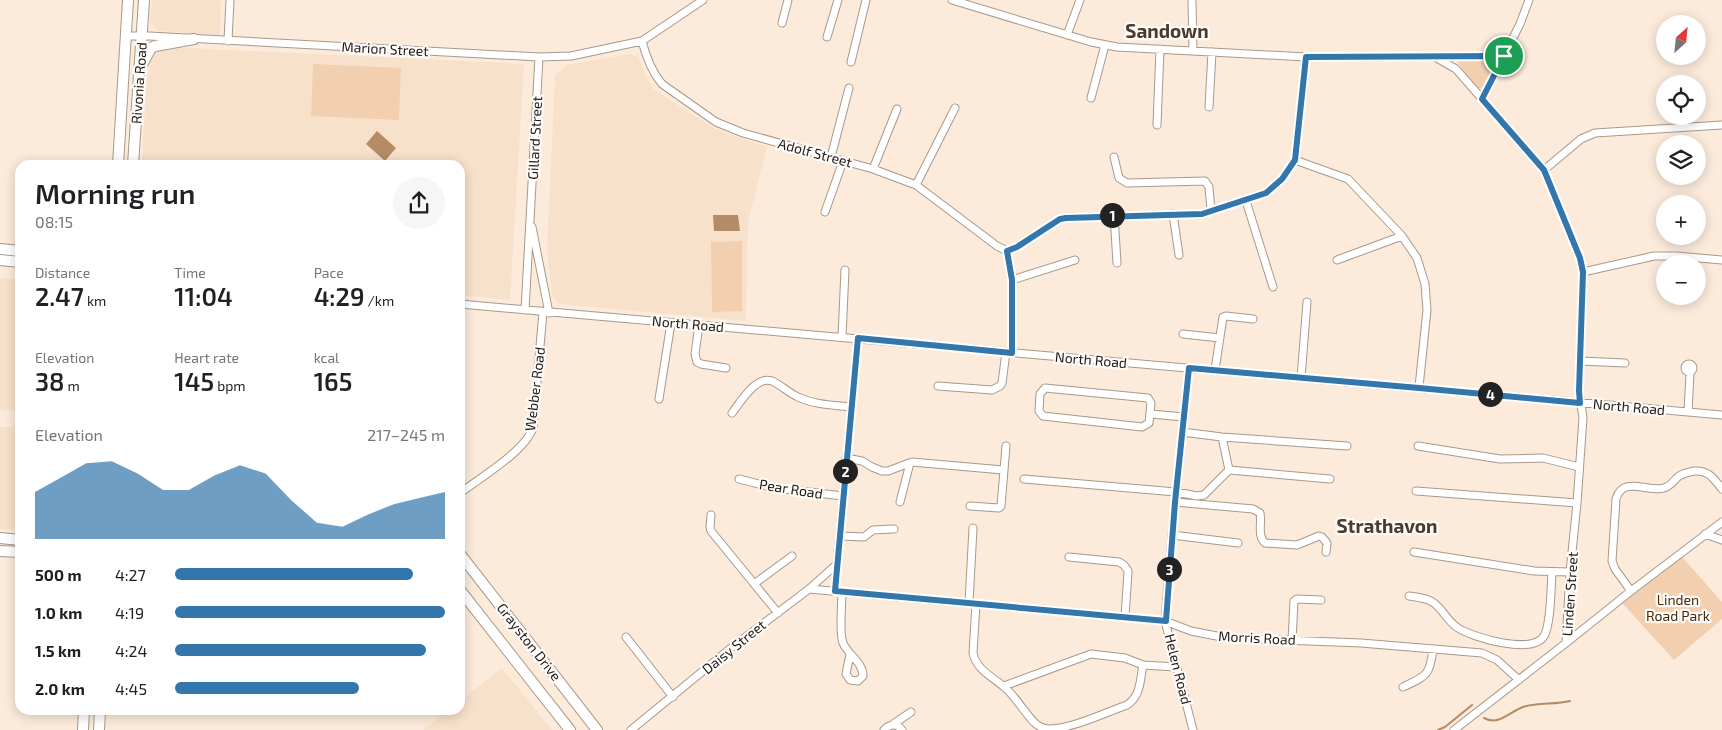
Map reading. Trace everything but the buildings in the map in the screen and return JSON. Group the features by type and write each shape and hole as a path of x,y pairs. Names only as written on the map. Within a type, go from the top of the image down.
{"main road":[{"name":"Rivonia Road","path":"118,160 128,0"},
{"name":"Rivonia Road","path":"133,160 144,0"},
{"path":"140,69 151,48 194,39"},
{"path":"0,250 15,251"},
{"path":"0,260 15,262"},
{"path":"0,538 15,540"},
{"path":"0,551 15,552"},
{"name":"Grayston Drive","path":"465,560 597,730"},
{"name":"Grayston Drive","path":"465,596 570,730"},
{"path":"83,730 84,715"},
{"path":"99,730 100,715"}],"street":[{"path":"228,41 230,0"},
{"path":"642,41 703,0"},
{"path":"782,23 788,0"},
{"path":"827,37 838,0"},
{"path":"851,62 866,0"},
{"path":"952,0 1105,45 1306,57 1504,56"},
{"path":"1067,35 1080,0"},
{"path":"1482,99 1520,24 1529,0"},
{"path":"1192,2 1193,51"},
{"name":"Marion Street","path":"126,36 539,57 571,56 642,41"},
{"name":"Adolf Street","path":"642,41 647,58 656,77 662,84 716,122 743,133 831,156 916,185 997,246 1007,251"},
{"path":"1091,98 1105,45"},
{"path":"1157,125 1160,49"},
{"path":"1209,107 1212,52"},
{"name":"Gillard Street","path":"526,310 539,57"},
{"path":"938,386 992,390 1000,386 1009,353 1012,280 1007,251 1017,247 1060,219 1075,216 1202,214 1246,201 1273,189 1295,160 1306,57"},
{"name":"Linden Street","path":"1435,57 1456,69 1544,170 1580,258 1583,272 1580,361 1580,403 1583,418 1566,643 1454,730"},
{"path":"831,156 849,88"},
{"path":"916,185 955,108"},
{"path":"873,169 897,109"},
{"path":"1544,170 1581,139 1595,133 1722,125"},
{"path":"1114,156 1119,178 1127,183 1205,181 1209,187 1211,211"},
{"path":"1295,160 1348,180 1402,236 1417,258 1425,284 1427,310 1419,388"},
{"path":"825,212 843,161"},
{"path":"1246,201 1273,287"},
{"path":"1173,214 1179,255"},
{"path":"1114,215 1117,263"},
{"name":"Gillard Street","path":"530,219 546,313"},
{"path":"1337,260 1402,236"},
{"path":"1583,272 1654,256 1722,260"},
{"path":"1012,280 1075,260"},
{"path":"842,337 845,270"},
{"path":"1301,378 1307,302"},
{"name":"North Road","path":"465,304 1722,415"},
{"name":"Webber Road","path":"465,489 520,448 531,436 546,313"},
{"path":"1215,370 1224,316 1253,319"},
{"path":"659,399 671,323"},
{"path":"699,325 697,362 726,368"},
{"path":"1183,334 1220,338"},
{"path":"850,654 841,637 838,564 858,338"},
{"path":"1580,361 1625,363"},
{"name":"Helen Road","path":"1189,368 1175,502 1166,621 1176,667 1194,730"},
{"path":"1688,412 1690,373"},
{"path":"732,413 747,392 765,380 772,381 798,397 817,403 851,407"},
{"path":"1045,388 1050,388 1144,397 1150,400 1151,414 1149,423 1142,427 1048,418 1038,411 1040,394 1045,388"},
{"path":"1151,414 1184,417"},
{"path":"1182,432 1222,437 1346,446"},
{"path":"1222,437 1229,470"},
{"path":"970,506 999,508 1002,503 1006,446"},
{"path":"1418,446 1500,459 1543,458 1579,467"},
{"path":"846,458 862,461 882,471 888,471 910,463 1003,470"},
{"path":"900,502 910,463"},
{"path":"1024,479 1176,492 1197,496 1204,495 1229,470"},
{"path":"1229,470 1330,479"},
{"path":"1630,590 1615,570 1612,560 1616,499 1620,491 1633,485 1652,489 1664,488 1682,474 1700,471 1709,474 1722,489"},
{"name":"Pear Road","path":"739,479 774,488 843,496"},
{"path":"1416,492 1577,503"},
{"path":"1175,502 1253,509 1260,514 1260,537 1265,543 1297,545 1319,536 1327,543 1326,552"},
{"path":"711,515 711,531 778,613"},
{"path":"1566,643 1630,590 1722,522"},
{"path":"973,528 974,658 983,670 1004,686 1037,725 1051,729 1075,723 1131,702 1138,693 1142,665"},
{"path":"840,536 864,536 873,530 894,529"},
{"path":"1705,534 1722,540"},
{"path":"1172,535 1238,543"},
{"path":"1414,552 1534,571 1570,572"},
{"path":"754,584 792,556"},
{"path":"1069,557 1119,562 1126,567 1128,571 1125,617"},
{"name":"Daisy Street","path":"631,730 838,564"},
{"path":"1409,596 1434,603 1450,622 1467,633 1481,638 1523,645 1536,643 1541,640 1547,630 1552,572"},
{"name":"Morris Road","path":"809,589 1166,621 1191,631 1220,637 1361,643 1486,654 1497,660 1518,680"},
{"path":"1292,641 1294,601 1297,599 1321,600"},
{"path":"626,637 673,697"},
{"path":"1403,687 1426,674 1430,669 1433,649"},
{"path":"1004,686 1091,654 1125,658 1142,665 1176,667"},
{"path":"884,730 911,712"},
{"path":"892,725 897,725 902,730"}],"shaded area":[{"path":"152,0 221,0 220,35 158,31 150,23"},
{"path":"168,47 524,64 510,300 465,296 465,160 142,160 146,80 153,54 156,50"},
{"path":"630,54 638,57 652,88 715,129 767,147 748,223 746,321 559,304 552,295 547,249 555,75 567,65"},
{"path":"377,131 396,148 384,160 366,144"},
{"path":"713,215 738,215 740,231 714,231"},
{"path":"0,278 15,280 15,411 0,410"},
{"path":"0,427 15,427 15,530 0,529"},
{"path":"502,668 552,730 423,730 442,715 465,715 465,697"}],"green space":[{"path":"1455,59 1492,59 1495,64 1483,87 1480,89 1477,88"},
{"path":"313,64 401,68 399,120 311,116"},
{"path":"742,241 742,311 712,312 711,242"},
{"name":"Linden Road Park","path":"1682,557 1722,602 1722,619 1674,660 1622,603"}],"waterway":[{"path":"1484,718 1489,720 1499,719 1529,705 1570,701"},
{"path":"1438,730 1445,727 1472,705"}],"district":[{"name":"Sandown","path":"1167,31"},
{"name":"Strathavon","path":"1387,526"}],"route":[{"path":"1504,56 1482,99 1544,170 1580,258 1583,272 1580,403 1189,368 1172,535 1166,621 835,591 858,338 1012,353 1012,280 1007,251 1017,247 1060,219 1075,216 1202,214 1260,196 1273,189 1295,160 1306,57 1504,56"}]}
